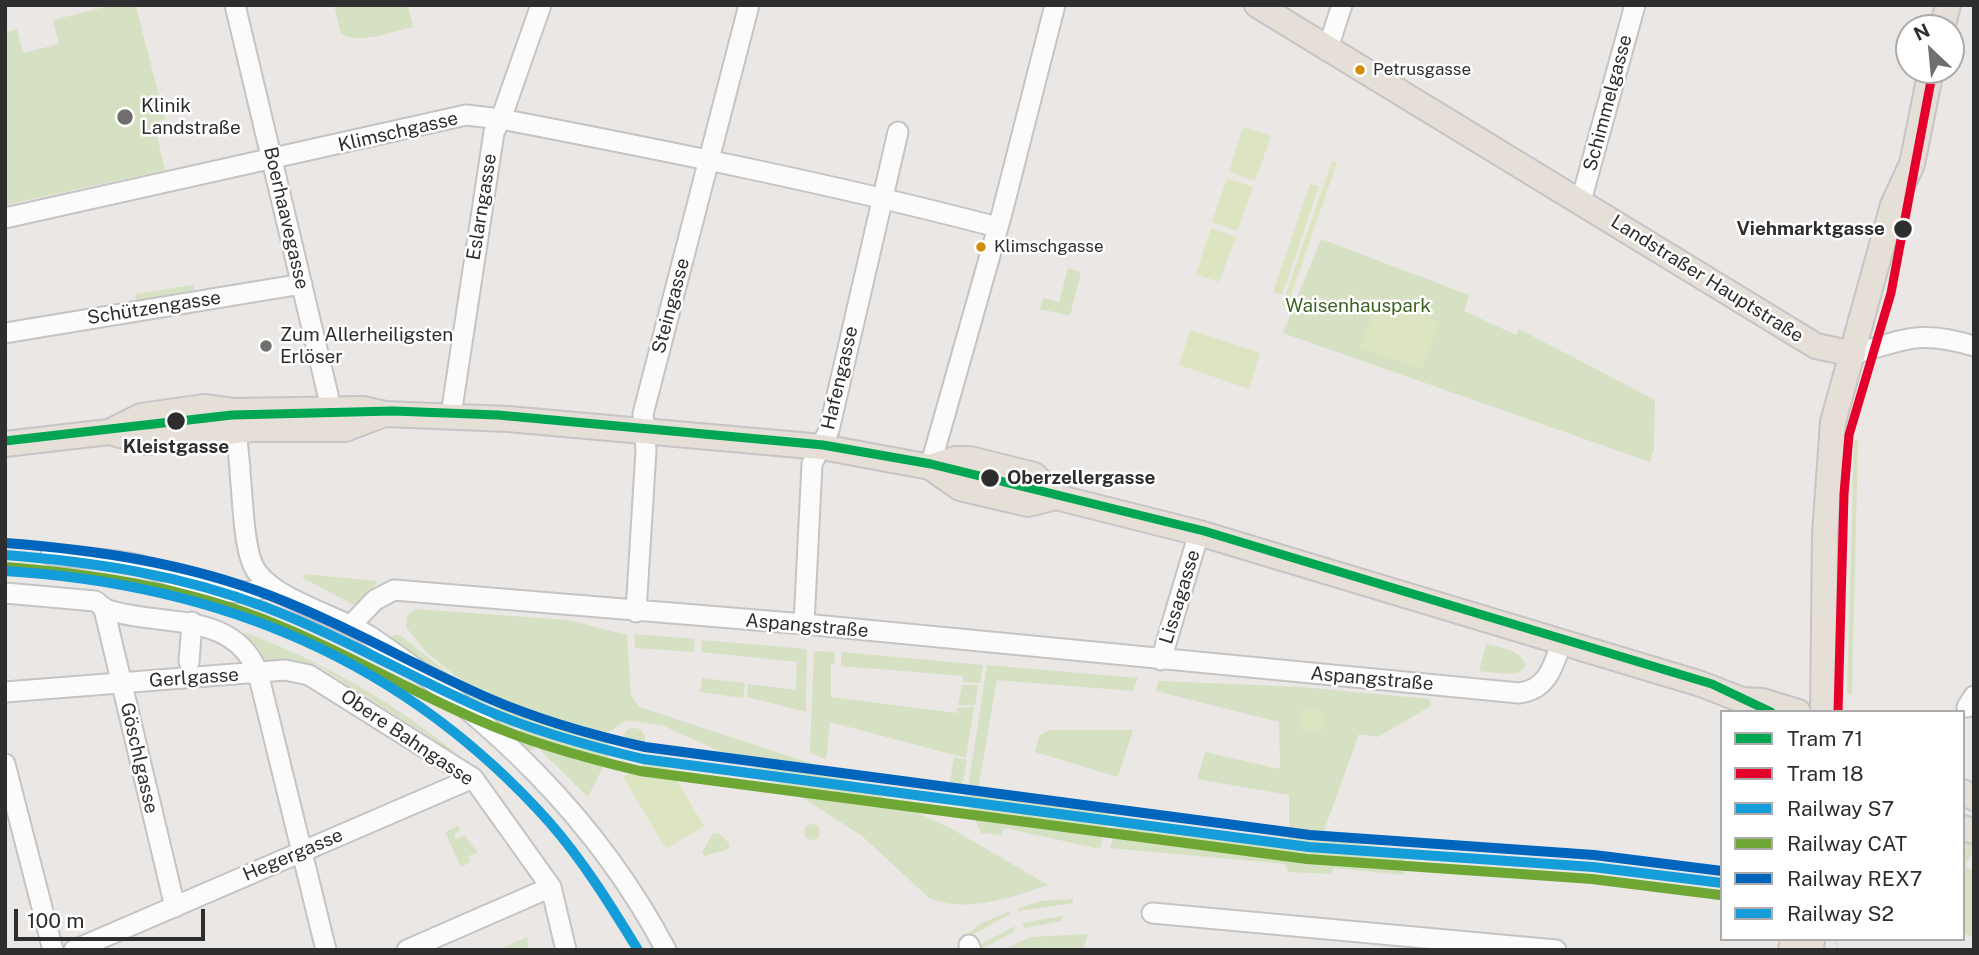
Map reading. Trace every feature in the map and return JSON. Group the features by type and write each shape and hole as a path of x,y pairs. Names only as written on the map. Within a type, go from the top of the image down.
{"main road":[{"name":"Landstraßer Hauptstraße","path":"1257,5 1327,51 1581,201 1815,346 1853,354"},
{"path":"1823,710 1829,459 1836,405 1853,354 1893,205 1912,164 1927,84"},
{"path":"5,444 109,432 146,442 235,421 324,419 358,426 385,414 451,415 821,447 930,467 960,488 1028,504 1056,497 1199,533 1701,684 1749,706 1762,701 1791,710"}],"street":[{"name":"Boerhaavegasse","path":"235,5 303,284 324,419"},
{"name":"Eslarngasse","path":"451,415 494,132 541,5"},
{"name":"Steingasse","path":"636,612 646,450 643,414 749,5"},
{"path":"930,467 1055,5"},
{"path":"1327,51 1342,5"},
{"name":"Schimmelgasse","path":"1581,201 1635,5"},
{"name":"Klimschgasse","path":"5,218 273,161 466,116 501,119 709,159 882,197 997,226"},
{"name":"Hafengasse","path":"804,624 812,464 829,430 898,132"},
{"name":"Schützengasse","path":"5,333 303,284"},
{"path":"1853,354 1913,336 1936,336 1974,346"},
{"path":"235,421 254,569 268,586 352,624 480,719 528,763 573,811 617,867 666,950"},
{"name":"Lissagasse","path":"1161,660 1199,533"},
{"path":"51,555 137,565 229,594 251,594 268,586"},
{"name":"Aspangstraße","path":"352,624 375,600 394,590 804,624 1519,692 1534,690 1548,677 1561,644"},
{"path":"5,593 95,601 104,609 173,623 192,622 212,627 242,645 258,673 326,950"},
{"name":"Göschlgasse","path":"104,609 174,907"},
{"path":"189,662 192,622"},
{"name":"Obere Bahngasse","path":"258,673 293,670 309,675 473,778 551,887"},
{"name":"Gerlgasse","path":"5,692 258,673"},
{"path":"5,764 53,950"},
{"name":"Hegergasse","path":"75,950 473,778"},
{"path":"407,950 551,887 566,950"},
{"path":"1152,913 1510,948 1556,950"}],"green space":[{"name":"Klinik Landstraße","path":"113,5 141,5 136,7 165,119 154,123 165,170 5,205 5,32 17,29 23,53 59,44 53,20"},
{"path":"334,5 408,5 413,27 367,38 349,37 341,34"},
{"path":"1243,127 1271,136 1255,181 1229,172"},
{"path":"1332,161 1337,163 1287,307 1282,305"},
{"path":"1227,178 1253,187 1237,231 1212,222"},
{"path":"1310,184 1319,186 1282,295 1273,292"},
{"path":"1211,228 1236,237 1219,282 1196,274"},
{"name":"Waisenhauspark","path":"1321,239 1469,295 1464,311 1516,335 1519,329 1655,400 1654,449 1650,462 1283,333"},
{"path":"1068,268 1081,272 1070,316 1040,309 1043,298 1059,302"},
{"path":"193,285 195,290 136,300 135,294"},
{"path":"1379,300 1440,323 1421,369 1360,348"},
{"path":"1190,330 1260,353 1249,389 1179,365"},
{"path":"1854,440 1858,440 1852,694 1847,694"},
{"path":"303,574 377,581 373,589 354,605 303,578"},
{"path":"415,609 568,620 627,635 631,695 639,707 810,763 952,829 1048,885 1004,899 974,904 944,903 929,898 862,836 758,769 664,726 627,720 602,736 612,749 588,797 507,717 426,652 406,627 407,616"},
{"path":"245,632 310,661 372,694 431,734 486,779 481,783 437,749 433,739 315,664 312,667 262,664 254,644 243,637"},
{"path":"634,634 695,639 694,652 635,648"},
{"path":"400,635 499,714 535,748 527,752 524,745 489,714 486,715 481,707 428,665 425,666 389,639"},
{"path":"702,640 807,649 806,712 747,697 748,684 796,690 797,662 701,652"},
{"path":"1486,644 1515,653 1526,666 1520,672 1508,674 1479,671"},
{"path":"814,651 835,652 835,663 831,664 831,697 956,713 957,708 974,707 966,758 830,722 826,759 810,753"},
{"path":"841,652 983,665 980,683 963,682 963,676 841,666"},
{"path":"987,665 1138,678 1133,691 997,680 978,789 968,788"},
{"path":"702,678 745,683 743,698 700,692"},
{"path":"1158,681 1302,687 1430,699 1431,706 1378,737 1359,734 1321,839 1405,850 1404,875 1333,868 1332,874 1288,872 1285,864 1110,848 1116,826 1285,840 1289,836 1289,795 1197,779 1205,752 1280,769 1279,722 1156,691"},
{"path":"962,685 978,685 975,705 958,705"},
{"path":"1301,710 1324,711 1324,730 1301,730"},
{"path":"634,728 644,735 645,739 638,749 634,750 624,743 623,739 630,729"},
{"path":"1049,730 1133,730 1118,777 1035,752 1039,736"},
{"path":"661,754 704,826 666,849 623,777"},
{"path":"954,757 967,760 962,787 950,783"},
{"path":"967,789 1111,809 1100,849 1004,828 1001,835 981,833 965,796"},
{"path":"1013,806 1009,823 999,822 996,808"},
{"path":"809,824 815,824 820,832 818,838 809,840 804,835 804,829"},
{"path":"458,826 460,830 455,834 455,839 465,836 478,853 468,856 471,862 461,867 445,832"},
{"path":"713,833 719,834 729,843 729,849 704,856 702,852"},
{"path":"1965,839 1974,841 1974,849 1965,866"},
{"path":"1965,866 1974,872 1974,937 1965,935"},
{"path":"1073,899 1073,903 1017,909 1040,901"},
{"path":"1009,911 1010,914 970,936 968,934 980,924"},
{"path":"1063,916 1062,921 1025,928 1022,923"},
{"path":"1015,926 1015,931 982,949 978,946"},
{"path":"1088,934 1083,950 1002,950 1031,937"},
{"path":"527,937 529,950 498,950"}],"tram line":[{"name":"18","path":"1838,710 1844,494 1849,435 1891,293 1930,84"},
{"name":"71","path":"5,441 232,415 393,411 498,415 823,445 931,464 1204,531 1712,684 1767,710"},
{"path":"1832,705 1832,710"},
{"path":"1836,941 1838,950"}],"rail line":[{"name":"REX7","path":"6,543 107,554 174,567 239,585 326,620 507,706 565,726 645,747 1310,835 1594,855 1720,871"},
{"name":"S7","path":"5,555 137,572 233,596 320,630 454,696 521,724 643,759 1309,847 1593,867 1720,883"},
{"name":"CAT","path":"5,567 135,584 229,607 315,642 450,708 518,736 640,771 1307,859 1592,879 1720,895"},
{"name":"S2","path":"5,571 84,579 160,593 234,613 304,641 371,675 434,717 494,766 550,823 586,869 638,950"}],"place":[{"name":"Petrusgasse","path":"1360,70"},
{"name":"Klinik Landstraße","path":"125,117"},
{"name":"Viehmarktgasse","path":"1903,229"},
{"name":"Klimschgasse","path":"981,247"},
{"name":"Zum Allerheiligsten Erlöser","path":"266,346"},
{"name":"Kleistgasse","path":"176,421"},
{"name":"Oberzellergasse","path":"990,478"}]}
